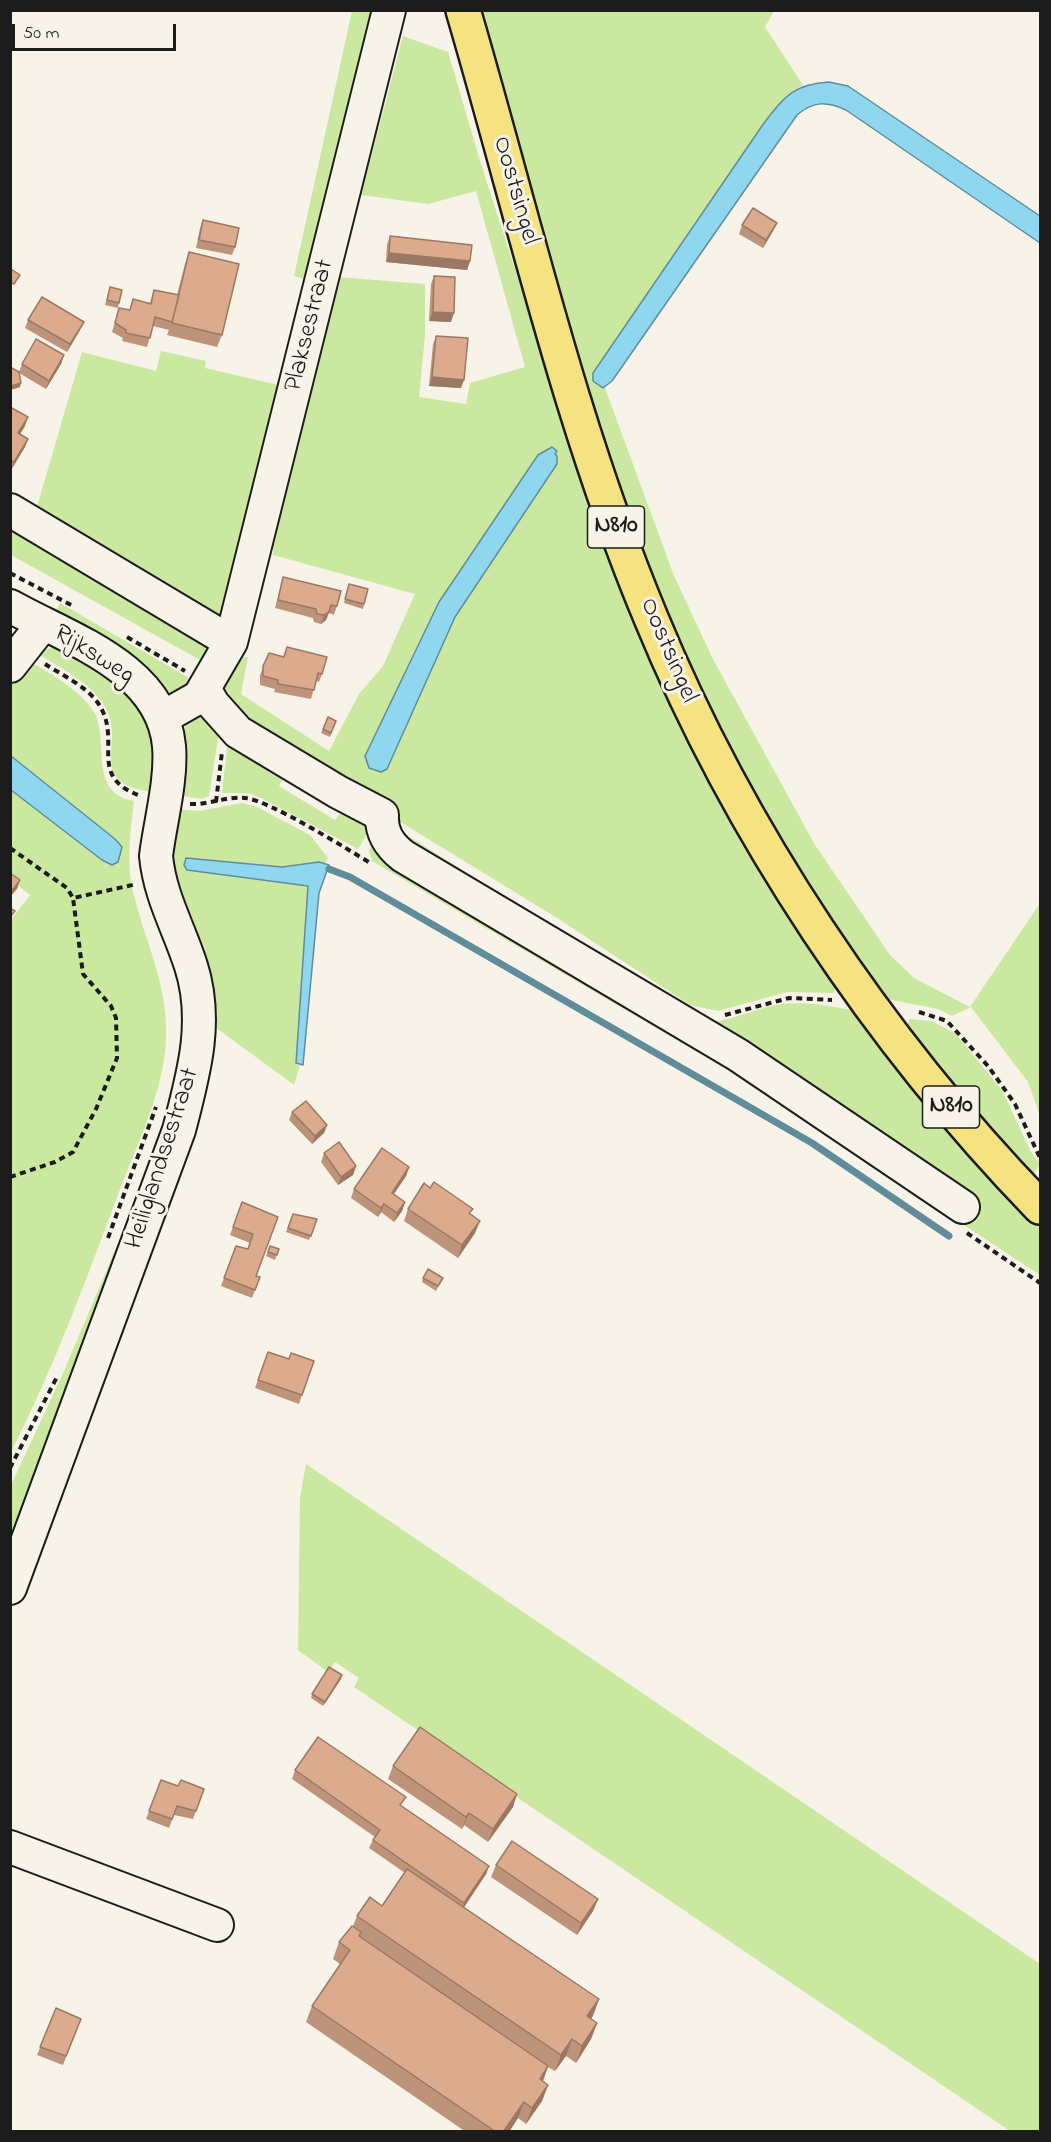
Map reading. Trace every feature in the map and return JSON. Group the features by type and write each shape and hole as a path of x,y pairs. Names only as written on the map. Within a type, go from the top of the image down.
{"main road":[{"name":"Oostsingel","path":"463,10 575,408 650,617 692,711 784,875 868,1002 946,1102 1041,1207"}],"street":[{"name":"Plaksestraat","path":"162,718 193,701 205,690 231,642 389,10"},
{"path":"10,510 231,642"},
{"name":"Rijksweg","path":"10,606 132,676 162,718"},
{"name":"Rijksweg","path":"17,657 43,624"},
{"path":"205,690 226,721 278,758 382,815 384,833 393,848 403,856 738,1055 963,1207"},
{"name":"Heiliglandsestraat","path":"10,1588 179,1130 194,1075 200,1020 196,982 162,893 156,856 169,747 162,718"},
{"path":"10,1847 217,1925"}],"path":[{"name":"Rijksweg","path":"17,657 90,694 98,703 107,725 109,764 113,778 124,789 141,796 140,806"},
{"path":"216,802 226,721"},
{"path":"10,848 67,888 73,898 83,974 111,1006 116,1018 117,1058 96,1109 73,1152 55,1162 10,1177"},
{"path":"138,874 141,894"},
{"path":"73,898 139,884"},
{"path":"721,1016 789,998 832,1000"},
{"path":"919,1011 947,1021 988,1066 1015,1104 1041,1158"},
{"name":"Heiliglandsestraat","path":"108,1240 158,1100"},
{"path":"10,1468 61,1368"}],"green space":[{"path":"352,11 383,11 316,282 294,276"},
{"path":"480,11 774,11 765,27 803,85 790,93 764,123 593,373 593,381 605,388 674,576 714,661 815,845 890,955 914,978 970,1007 1040,903 1040,1116 1028,1082 971,1007 952,1016 938,1009 881,998 764,820 679,651 589,408"},
{"path":"403,36 448,52 481,164 569,436 837,980 834,993 787,992 718,1011 690,1005 557,918 389,815 394,803 385,796 379,799 271,745 216,690 236,658 248,657 241,694 329,751 359,694 383,666 415,594 273,555 274,549 268,545 338,277 425,284 425,336 419,397 466,404 470,383 525,367 476,191 428,204 361,195","holes":["557,464 455,617 387,769 381,772 375,770 391,705 439,602 458,573"]},
{"path":"161,351 206,361 205,368 287,387 226,622 36,510 82,352 156,371"},
{"path":"10,524 208,646 209,665 11,555"},
{"path":"60,603 184,675 193,683 178,694 160,690 53,617"},
{"path":"59,646 131,691 154,733 153,792 132,787 119,780 113,771 110,720 98,697 72,675 35,652"},
{"path":"25,658 63,682 88,704 98,723 102,764 110,788 119,796 134,801 130,872 138,912 162,990 165,1006 166,1045 163,1067 151,1110 82,1291 11,1452 10,921 30,895 11,880 11,790 102,860 112,865 115,839 11,756 11,679"},
{"path":"204,713 220,726 209,796 202,799 176,795 177,760 182,734 186,724 194,717"},
{"path":"228,739 287,771 279,786 335,820 346,806 365,818 369,831 358,849 261,798 248,793 222,793"},
{"path":"242,803 257,807 310,835 328,858 325,863 282,867 186,858 184,860 187,870 308,886 297,1065 300,1065 294,1085 215,1027 210,1020 181,912 169,843 175,809 199,811"},
{"path":"402,832 575,941 399,837"},
{"path":"374,839 710,1022 792,1003 822,1005 861,1012 1009,1192 1040,1225 1040,1275 726,1069 372,861 369,851"},
{"path":"909,1019 931,1021 955,1033 1002,1090 1031,1152 1040,1164 1031,1179 906,1033"},
{"path":"148,1172 11,1567 11,1485 64,1371"},
{"path":"306,1464 1040,1964 1040,2131 1010,2131 354,1687 359,1678 335,1662 328,1672 298,1650 300,1498"}],"water":[{"path":"829,82 848,86 1040,216 1040,243 846,110 826,104 815,105 797,115 612,381 603,388 593,381 593,373 771,114 791,93 807,85"},
{"path":"552,447 557,451 555,454 557,464 455,617 387,769 381,772 369,768 365,756 439,602 538,455"},
{"path":"11,756 115,839 122,847 118,862 112,865 102,860 11,790"},
{"path":"186,858 282,867 319,862 329,865 319,893 303,1065 296,1063 308,886 187,870 184,865"}],"building":[{"path":"753,208 777,223 766,240 742,225"},
{"path":"203,220 239,228 235,247 199,240"},
{"path":"390,236 472,245 470,261 389,253"},
{"path":"189,252 239,264 222,335 172,323"},
{"path":"11,269 20,275 14,284 10,282"},
{"path":"434,276 455,277 454,313 433,312"},
{"path":"110,287 122,290 119,303 107,300"},
{"path":"154,290 179,295 172,322 155,317 150,338 126,333 126,330 115,323 119,308 130,310 133,299 151,304"},
{"path":"42,297 84,322 70,344 28,320"},
{"path":"436,336 468,338 464,380 432,377"},
{"path":"36,339 64,355 49,381 22,364"},
{"path":"10,367 19,372 21,383 11,386"},
{"path":"10,407 28,417 18,433 28,439 14,462 10,460"},
{"path":"283,577 341,591 337,606 331,605 329,612 324,615 317,614 316,609 278,600"},
{"path":"349,584 368,589 364,604 345,599"},
{"path":"287,647 327,657 322,674 318,673 314,690 278,684 278,680 263,676 263,666 269,653 284,657"},
{"path":"328,717 336,721 331,733 323,729"},
{"path":"10,873 20,880 10,893"},
{"path":"306,1101 327,1125 315,1136 292,1112"},
{"path":"339,1142 356,1166 341,1177 324,1153"},
{"path":"382,1148 409,1167 392,1193 405,1202 397,1213 384,1204 381,1208 354,1189"},
{"path":"434,1182 473,1209 469,1213 480,1221 462,1245 408,1209 424,1183 430,1188"},
{"path":"242,1202 278,1217 256,1276 260,1277 255,1290 224,1278 236,1246 248,1249 253,1234 233,1227"},
{"path":"293,1214 317,1219 311,1236 288,1228"},
{"path":"270,1246 279,1249 277,1255 268,1252"},
{"path":"428,1269 443,1278 438,1286 423,1278"},
{"path":"268,1352 289,1359 291,1353 314,1361 302,1395 258,1380"},
{"path":"329,1667 342,1675 325,1702 312,1694"},
{"path":"420,1727 517,1794 493,1829 469,1813 466,1817 393,1766"},
{"path":"318,1737 406,1797 400,1805 489,1866 464,1903 373,1840 380,1830 295,1770"},
{"path":"161,1780 178,1786 181,1780 204,1789 196,1811 177,1806 172,1819 149,1811"},
{"path":"512,1841 598,1899 581,1923 496,1865"},
{"path":"407,1869 599,1999 587,2016 597,2023 582,2046 572,2039 561,2055 357,1916 370,1897 382,1906"},
{"path":"352,1926 361,1932 359,1936 548,2066 540,2079 548,2085 532,2108 524,2102 503,2132 496,2132 312,2006 350,1950 339,1942"},
{"path":"56,2008 81,2019 66,2056 40,2047"}],"waterway":[{"path":"329,869 350,877 812,1143 949,1236"}]}
